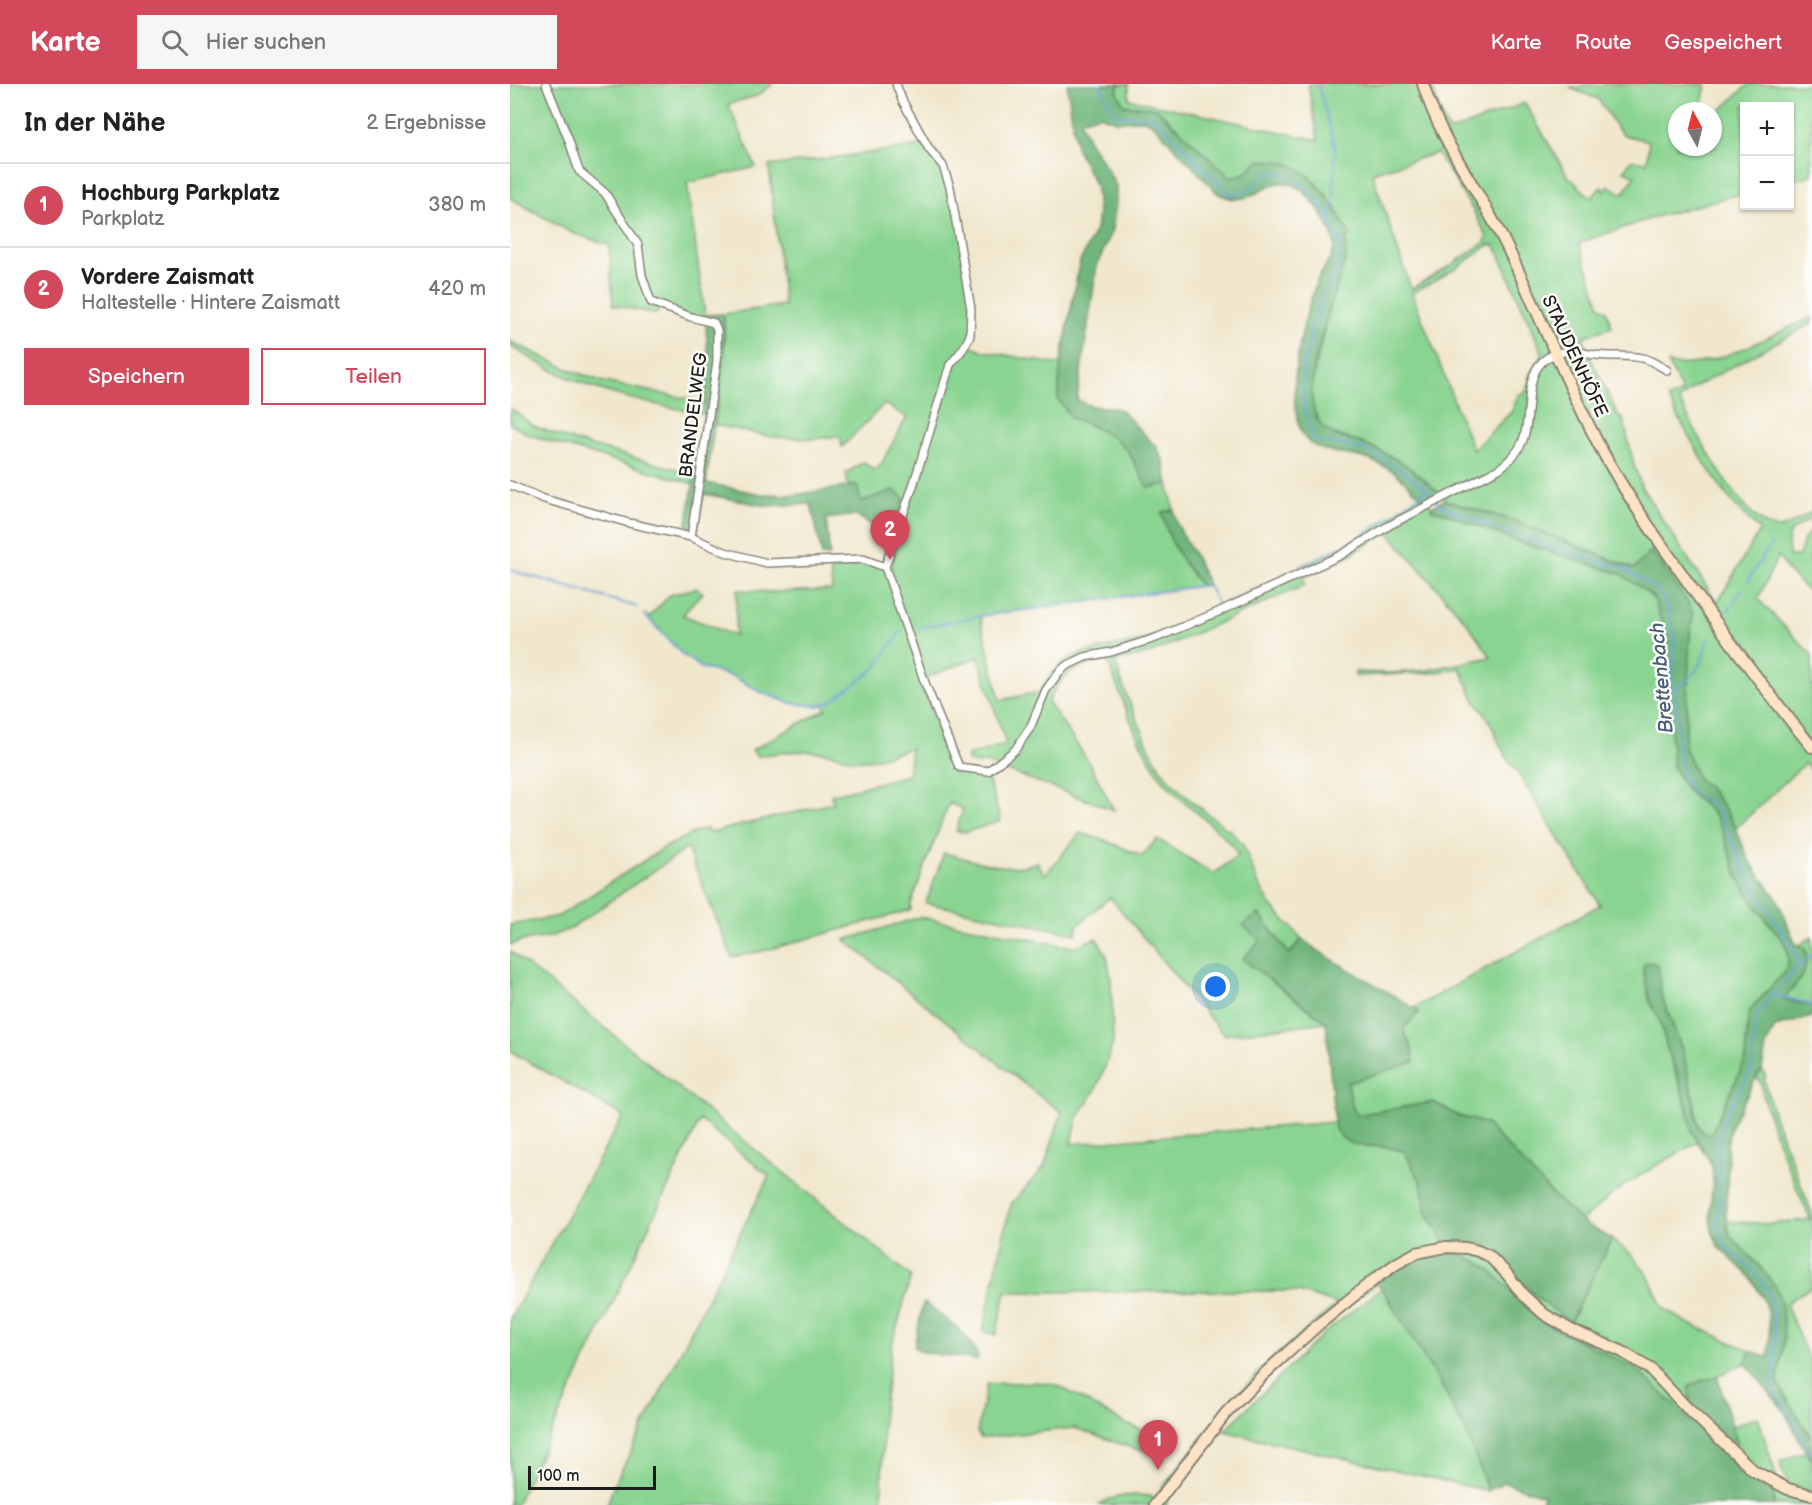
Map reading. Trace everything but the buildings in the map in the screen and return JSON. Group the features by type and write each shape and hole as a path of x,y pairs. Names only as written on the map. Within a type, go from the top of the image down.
{"street":[{"name":"BRANDELWEG","path":"546,84 579,171 605,193 638,245 642,275 651,302 714,323 717,330 717,361 691,537"},
{"path":"896,84 902,100 929,149 943,166 950,187 971,318 970,336 950,365 913,486 885,567 925,683 959,767 988,771 1015,750 1030,729 1050,685 1066,666 1085,657 1111,652 1156,638 1218,612 1341,555 1390,525 1499,469 1518,450 1524,436 1534,373 1548,357 1564,351 1610,357 1644,358 1667,370"},
{"name":"STAUDENHÖFE","path":"1423,84 1444,137 1504,241 1555,355 1601,448 1673,562 1721,630 1812,747"},
{"path":"510,485 544,499 691,537 733,555 766,563 863,559 885,567"},
{"path":"1155,1505 1226,1413 1318,1324 1396,1264 1416,1253 1446,1246 1478,1251 1489,1257 1507,1274 1523,1295 1544,1314 1571,1330 1621,1351 1650,1369 1687,1408 1754,1471 1788,1489 1812,1495"}],"green space":[{"path":"510,84 773,84 757,96 728,104 756,167 687,183 706,323 660,308 656,314 613,305 609,245 572,233 510,198"},
{"path":"1067,84 1119,84 1117,91 1124,105 1156,108 1230,177 1244,174 1259,160 1283,162 1294,166 1315,182 1351,236 1346,238 1345,260 1319,346 1312,394 1315,413 1328,431 1369,446 1400,461 1441,494 1429,501 1382,465 1319,448 1306,439 1299,424 1295,406 1295,385 1305,319 1316,284 1334,248 1331,232 1315,205 1303,191 1287,183 1278,183 1251,196 1241,198 1230,198 1217,193 1153,124 1144,120 1115,121 1100,115 1080,121 1089,141 1116,186 1116,204 1111,234 1097,265 1077,399 1089,405 1121,410 1157,448 1164,462 1168,484 1148,488 1128,451 1114,438 1071,418 1058,399 1061,361 1080,261 1096,230 1098,214 1096,187 1076,147"},
{"path":"1119,84 1129,84 1129,99 1318,140 1308,84 1432,84 1449,132 1525,103 1567,175 1591,198 1601,187 1604,190 1609,186 1623,194 1635,176 1624,171 1631,160 1647,162 1649,141 1624,135 1598,99 1570,88 1590,84 1706,84 1702,102 1668,102 1668,156 1722,156 1722,109 1749,84 1812,84 1812,175 1794,180 1794,102 1740,102 1740,194 1655,217 1579,243 1600,306 1606,310 1612,327 1583,337 1591,359 1620,419 1623,418 1642,488 1717,603 1760,530 1732,502 1719,485 1687,433 1668,398 1682,391 1668,363 1684,365 1721,357 1812,317 1812,323 1693,388 1679,400 1722,475 1751,513 1766,524 1779,528 1812,512 1812,518 1794,529 1788,536 1789,556 1799,556 1804,539 1812,529 1810,566 1812,595 1788,571 1778,556 1758,599 1812,655 1812,771 1805,763 1736,828 1723,806 1708,787 1698,779 1685,749 1690,630 1693,615 1652,551 1635,569 1512,520 1447,501 1397,460 1370,446 1332,433 1321,426 1311,397 1315,368 1333,294 1345,259 1346,237 1335,205 1259,160 1244,174 1230,177 1156,108 1124,105 1117,91","holes":["1437,153 1487,237 1485,242 1411,289 1372,173","1489,245 1494,245 1543,354 1530,374 1526,392 1518,395 1512,411 1473,450 1412,293 1455,269"]},
{"path":"931,145 942,160 953,189 974,314 973,338 970,345 984,351 1061,365 1058,399 1094,427 1114,438 1128,451 1148,488 1168,484 1174,510 1162,512 1184,563 1201,586 980,616 1000,700 1040,692 1051,673 1066,660 1081,653 1144,640 1215,609 1360,537 1419,496 1429,501 1432,510 1519,542 1621,574 1654,599 1664,628 1673,767 1692,795 1714,814 1738,877 1754,904 1784,942 1788,953 1785,972 1751,1009 1748,1018 1745,1061 1711,1134 1705,1134 1700,1129 1697,1120 1683,1052 1661,995 1658,965 1658,1007 1662,1031 1698,1142 1620,1188 1581,1221 1553,1195 1485,1123 1458,1116 1434,1102 1356,1115 1348,1083 1412,1049 1403,1029 1419,1012 1414,1008 1600,905 1517,771 1509,762 1489,720 1474,699 1460,668 1432,673 1355,676 1355,672 1390,673 1428,670 1491,657 1468,624 1388,532 1346,557 1302,578 1305,585 1151,653 1116,662 1130,704 1160,768 1178,789 1229,829 1243,845 1258,883 1270,904 1302,939 1289,954 1259,914 1261,941 1243,959 1326,1022 1224,1035 1110,897 1077,926 1076,934 926,903 944,853 1003,866 1027,866 1037,862 1045,875 1080,833 1142,856 1157,839 1214,874 1239,856 1224,837 1170,788 1150,761 1133,727 1107,659 1071,672 1059,683 1048,702 1088,761 1114,810 986,763 969,762 967,756 1006,744 978,657 920,680 953,773 976,773 988,779 1001,821 966,832 956,831 963,809 949,803 911,904 911,910 763,951 732,957 687,848 570,929 549,937 510,945 510,925 559,916 662,849 691,834 707,828 708,833 833,803 831,795 908,775 911,748 870,760 849,759 810,751 757,756 752,750 826,709 824,705 790,703 759,691 732,676 702,668 683,655 648,618 670,595 696,588 703,593 683,615 735,636 737,590 773,592 832,590 830,565 863,563 891,569 900,543 890,537 904,498 893,490 861,502 857,485 848,487 846,473 864,462 875,471 907,417 884,404 842,447 840,436 811,439 772,437 715,425 724,356 724,314 784,305 769,166"},
{"path":"724,314 724,356 706,483 761,494 794,495 857,485 861,502 893,490 904,498 890,537 856,515 826,519 830,556 822,555 811,504 767,506 704,494 696,534 686,530 704,414 708,355 705,315"},
{"path":"510,341 570,370 604,382 704,402 704,414 648,403 575,381 510,346"},
{"path":"510,408 534,426 577,442 694,474 694,484 528,434 510,424"},
{"path":"1444,500 1512,520 1634,569 1651,551 1689,604 1693,615 1690,630 1685,749 1698,779 1708,787 1723,806 1736,828 1748,859 1778,900 1795,943 1806,950 1804,972 1783,999 1812,1006 1812,1017 1775,1027 1766,1046 1762,1070 1731,1126 1727,1144 1726,1210 1727,1227 1731,1237 1764,1271 1777,1289 1782,1307 1784,1335 1778,1384 1812,1439 1812,1460 1783,1409 1745,1363 1751,1351 1768,1358 1770,1338 1768,1313 1763,1298 1750,1277 1719,1247 1712,1231 1710,1218 1712,1165 1692,1132 1687,1106 1660,1021 1650,1002 1643,971 1644,964 1651,962 1658,965 1661,995 1683,1052 1697,1120 1700,1129 1705,1134 1711,1134 1745,1061 1748,1018 1751,1009 1785,972 1788,953 1784,942 1754,904 1738,877 1714,814 1684,786 1673,767 1664,628 1654,599 1621,574 1519,542 1432,510 1432,507"},
{"path":"1174,510 1177,524 1208,585 1201,586 1172,543 1162,512"},
{"path":"1259,914 1289,954 1302,939 1419,1012 1403,1029 1412,1049 1414,1062 1348,1083 1356,1115 1434,1102 1458,1116 1485,1123 1553,1195 1581,1221 1611,1239 1570,1322 1535,1296 1499,1257 1489,1250 1460,1241 1444,1242 1426,1211 1421,1182 1404,1151 1382,1146 1354,1144 1345,1140 1335,1129 1326,1022 1242,959 1260,941 1243,925"},
{"path":"920,917 1071,947 1096,938 1106,953 1111,977 1113,1043 1094,1093 1078,1117 1071,1144 1335,1122 1335,1129 1364,1147 1381,1146 1404,1151 1421,1182 1426,1211 1444,1242 1460,1241 1489,1250 1499,1257 1535,1296 1570,1322 1611,1239 1632,1255 1647,1273 1663,1308 1686,1322 1751,1351 1745,1363 1717,1376 1689,1385 1737,1442 1731,1427 1758,1417 1777,1478 1775,1490 1807,1501 1812,1505 1774,1505 1773,1488 1760,1482 1719,1447 1636,1369 1546,1324 1489,1269 1478,1262 1398,1267 1319,1327 1227,1416 1198,1454 1202,1456 1166,1500 1167,1505 1098,1505 1124,1496 1151,1496 1153,1499 1224,1410 1266,1364 1337,1304 1299,1292 1282,1291 1006,1292 996,1335 983,1331 1012,1203 1044,1167 1062,1112 845,940"},
{"path":"1812,936 1812,1006 1782,999 1798,983 1804,972 1806,950 1799,946"},
{"path":"510,951 911,1276 892,1345 883,1412 882,1505 607,1505 614,1485 769,1176 700,1120 516,1505 510,1505 510,1319 623,1116 510,1051"},
{"path":"1762,1070 1765,1073 1765,1082 1774,1116 1812,1213 1812,1287 1786,1305 1812,1367 1812,1439 1778,1384 1781,1363 1764,1271 1731,1237 1727,1221 1771,1224 1810,1219 1775,1133 1760,1080 1756,1078"},
{"path":"1449,1253 1462,1255 1489,1269 1546,1324 1636,1369 1719,1447 1760,1482 1773,1488 1774,1505 1540,1505 1543,1495 1504,1482 1488,1491 1468,1436 1443,1388 1382,1288 1375,1282 1417,1258"},
{"path":"1382,1288 1443,1388 1468,1436 1488,1491 1224,1431 1324,1333"},
{"path":"925,1303 963,1333 974,1348 977,1360 922,1352 914,1347"},
{"path":"1717,1376 1737,1442 1734,1448 1690,1404 1689,1385"},
{"path":"1035,1382 1063,1388 1124,1423 1170,1441 1166,1450 1138,1450 1075,1428 981,1438 977,1432 987,1384"},
{"path":"1806,1452 1812,1460 1812,1492 1790,1485 1782,1471 1780,1461"}],"waterway":[{"name":"Brettenbach","path":"1100,84 1115,115 1154,117 1230,195 1251,189 1266,173 1283,173 1301,183 1322,207 1341,243 1338,271 1323,294 1303,363 1303,402 1314,440 1366,450 1402,470 1427,490 1440,505 1490,526 1556,549 1623,568 1658,590 1670,612 1669,620 1675,636 1673,680 1679,755 1683,775 1691,791 1717,809 1755,890 1795,951 1799,967 1772,994 1756,1017 1752,1070 1727,1112 1718,1139 1720,1198 1717,1224 1727,1249 1753,1270 1770,1294 1776,1339 1773,1390 1812,1453"},
{"path":"1318,84 1335,147 1334,197"},
{"path":"1331,220 1333,202"},
{"path":"918,628 980,616 1208,585 1219,607 1360,538 1427,490"},
{"path":"1748,581 1771,544"},
{"path":"510,570 637,607"},
{"path":"1728,611 1742,590"},
{"path":"644,614 683,655 702,668 732,676 759,691 790,703 817,706 830,702 876,667 901,631"},
{"path":"1675,691 1699,666 1709,639"},
{"path":"1799,967 1812,955"},
{"path":"1772,994 1812,1005"}],"place":[{"name":"Vordere Zaismatt","path":"890,560"},
{"name":"Hochburg Parkplatz","path":"1158,1470"}]}
